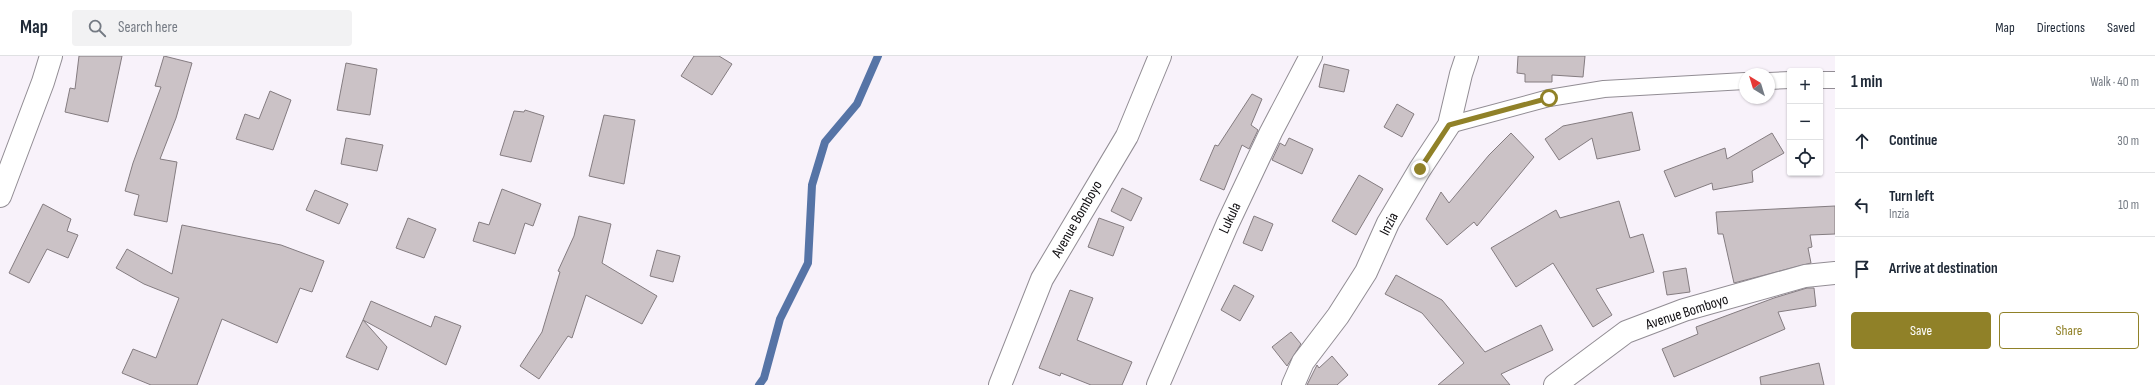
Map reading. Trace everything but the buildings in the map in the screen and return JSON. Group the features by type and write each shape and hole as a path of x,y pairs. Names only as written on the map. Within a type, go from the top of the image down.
{"street":[{"path":"0,196 43,82 51,56"},
{"name":"Avenue Bomboyo","path":"1000,385 1042,279 1127,136 1160,56"},
{"name":"Lukula","path":"1158,385 1226,225 1271,132 1311,56"},
{"name":"Inzia","path":"1293,385 1304,362 1338,316 1366,272 1388,223 1420,169 1449,125 1461,74 1467,56"},
{"name":"Avenue Bomboyo","path":"1555,385 1626,332 1684,310 1805,276 1835,273"}],"lane":[{"path":"1775,81 1787,80"},
{"path":"1823,80 1835,80"},
{"path":"1449,125 1542,100 1604,89 1739,81"}],"waterway":[{"path":"759,385 764,378 780,319 808,263 812,185 825,142 857,104 878,56"}],"route":[{"path":"1420,169 1449,125 1549,98"}]}
